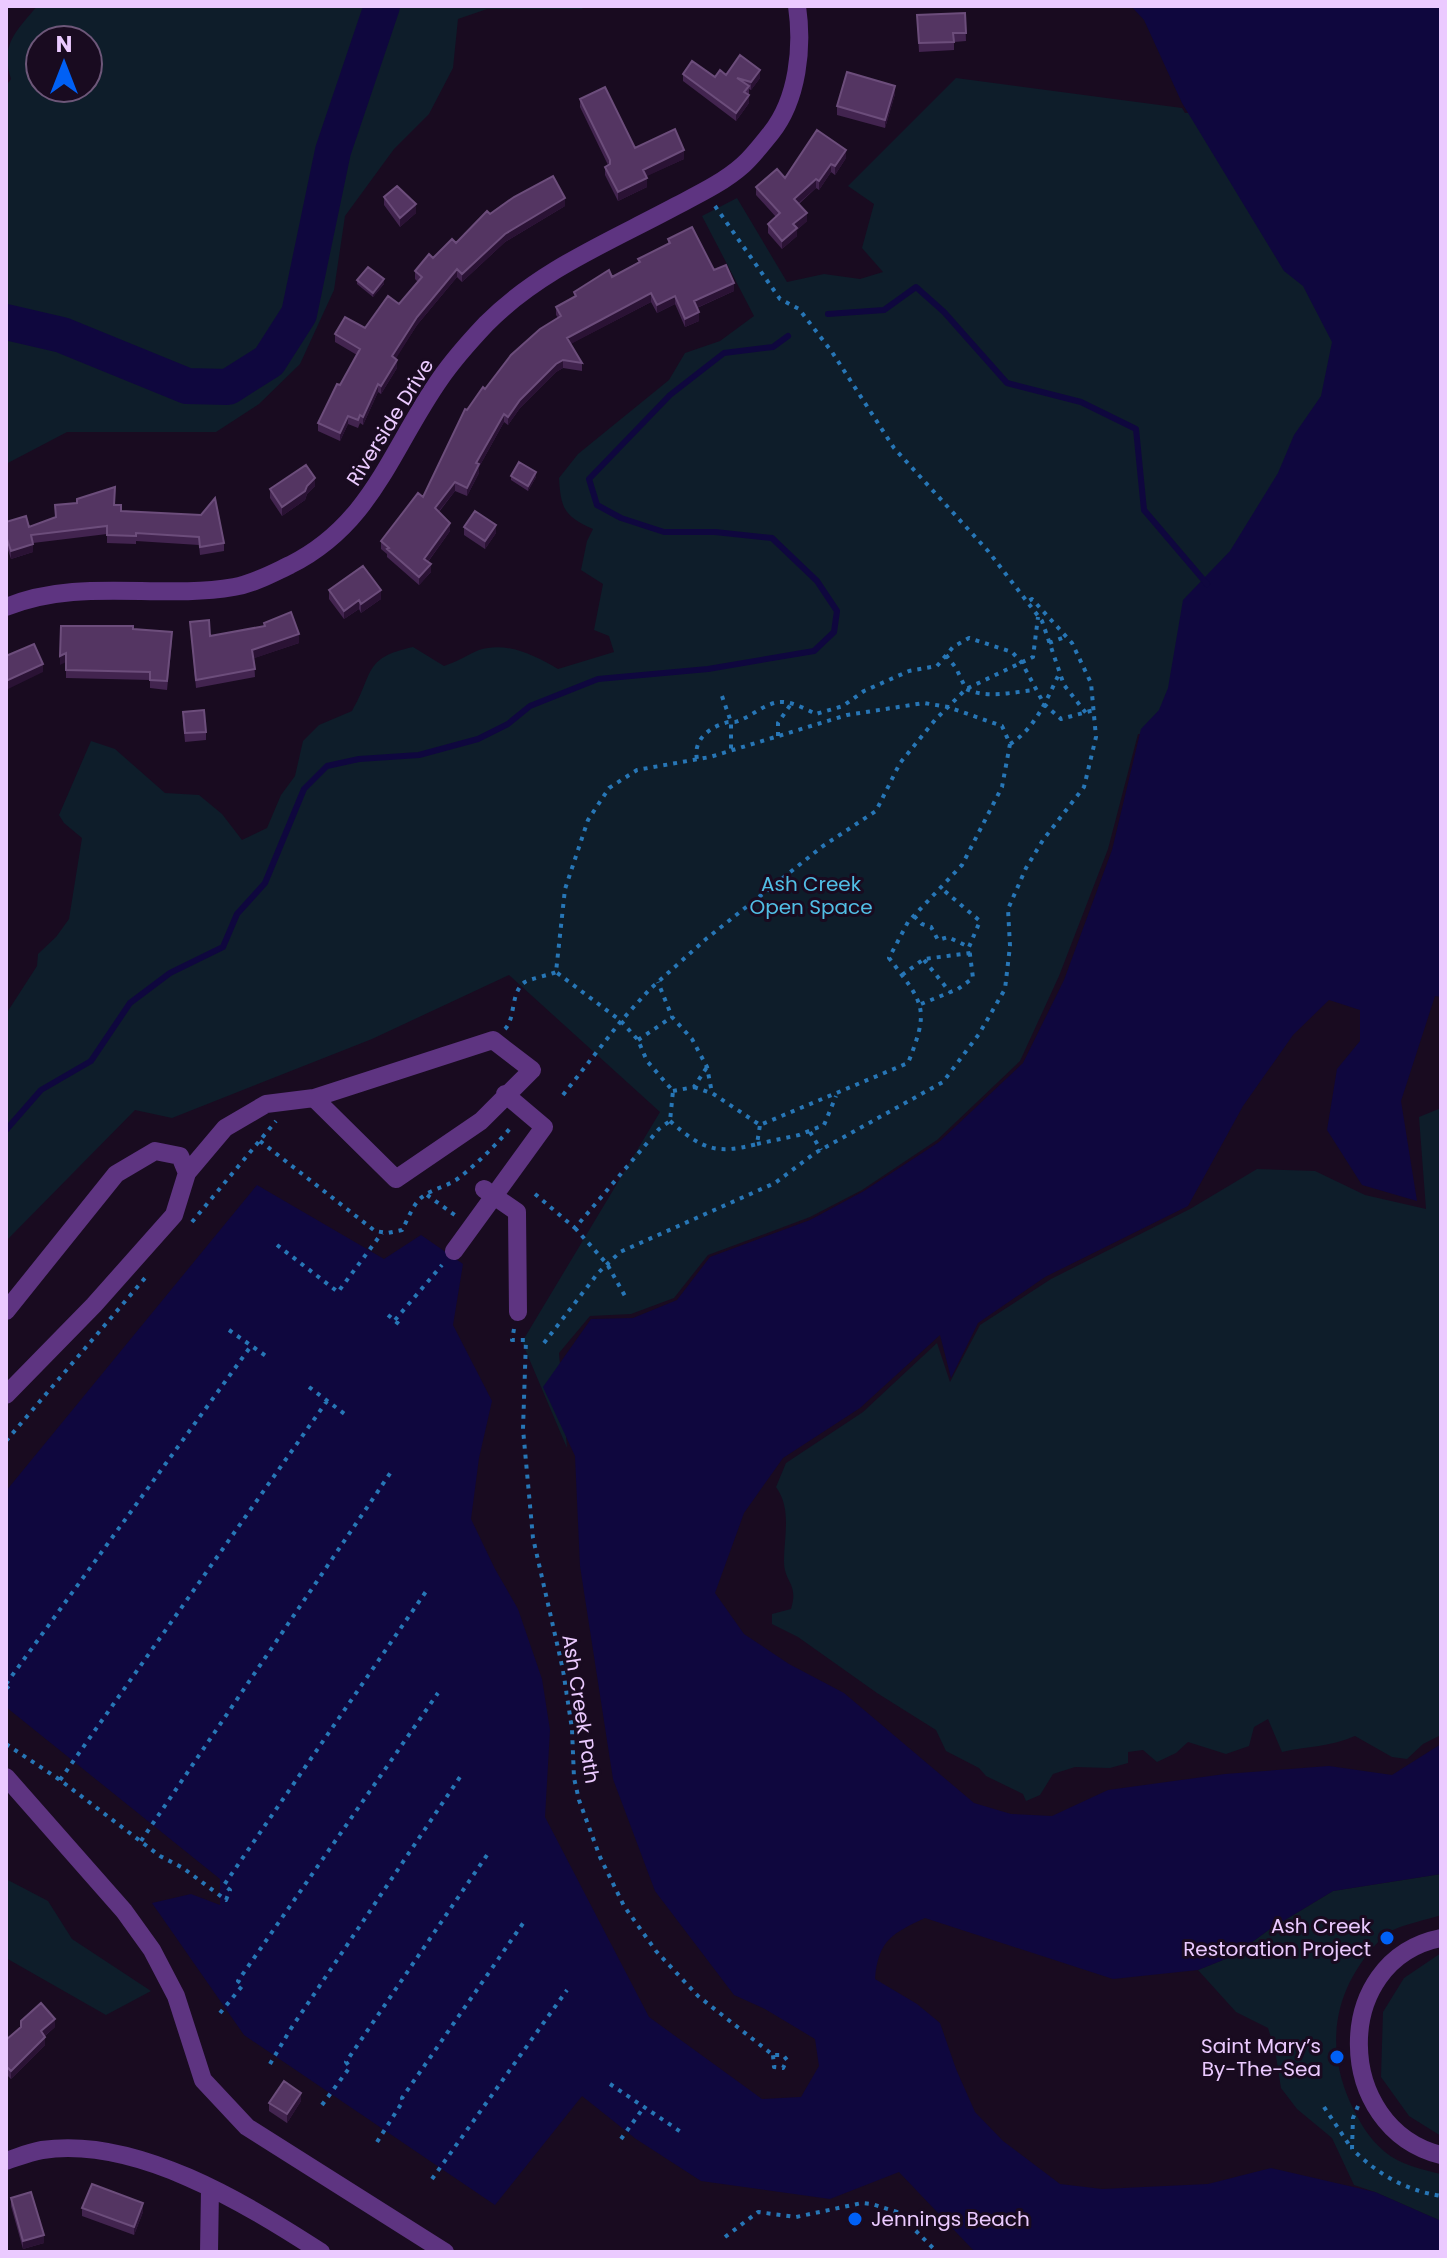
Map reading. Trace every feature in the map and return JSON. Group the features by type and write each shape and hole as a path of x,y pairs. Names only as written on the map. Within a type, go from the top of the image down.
{"street":[{"name":"Riverside Drive","path":"6,607 32,598 76,591 236,587 308,555 359,511 440,379 486,324 514,299 557,269 705,190 743,165 774,130 795,78 800,28 797,6"},
{"path":"6,1395 94,1305 174,1215 187,1173 225,1128 266,1104 314,1098 493,1040 532,1070 481,1121 396,1179 314,1098"},
{"path":"454,1251 489,1192 544,1127 505,1094"},
{"path":"6,1311 116,1174 155,1151 180,1156 187,1173"},
{"path":"489,1192 517,1212 518,1312"},
{"path":"6,1777 124,1911 152,1950 176,1996 203,2080 247,2127 445,2252"},
{"path":"1441,1938 1405,1951 1384,1972 1361,2014 1358,2042 1360,2066 1368,2096 1384,2119 1400,2135 1441,2155"},
{"path":"6,2161 41,2150 83,2149 125,2155 210,2188 321,2252"},
{"path":"209,2252 210,2188"}],"path":[{"path":"705,190 780,299 799,309 832,352 894,448 988,551 1042,621 1064,685 1086,713"},
{"path":"544,1343 598,1273 620,1252 775,1183 821,1150 943,1082 979,1034 1005,989 1010,946 1008,909 1026,868 1043,840 1084,787 1096,737 1091,683 1072,643 1032,599 1027,602"},
{"path":"563,1095 621,1021 658,982 706,939 823,846 876,811 900,763 966,689 1033,657 1038,617"},
{"path":"1049,643 1066,637"},
{"path":"697,759 695,750 700,737 725,723 780,702 816,714 843,706 864,691 909,671 937,666 953,647 969,638 1012,652 1022,663 1044,704 1061,719 1094,710"},
{"path":"946,655 966,689 989,695 1035,690"},
{"path":"1010,744 1023,736 1059,674"},
{"path":"722,696 731,722 731,751"},
{"path":"556,972 565,889 588,820 609,788 637,770 731,751 847,715 924,703 948,707 1002,726 1010,744 1002,787 962,865 914,916 889,958 921,1004 920,1031 908,1063 760,1125"},
{"path":"778,736 778,723 791,704"},
{"path":"812,726 820,713"},
{"path":"921,1004 973,978 970,950 980,921 941,888"},
{"path":"914,916 931,927 938,940 948,937 970,950"},
{"path":"902,975 924,959 970,950"},
{"path":"924,959 950,992"},
{"path":"556,972 621,1021 638,1040 647,1061 673,1091 670,1121 659,1129 575,1228"},
{"path":"493,1040 509,1026 516,996 525,982 556,972"},
{"path":"658,982 672,1017 692,1039 707,1067 712,1093"},
{"path":"638,1040 672,1017"},
{"path":"694,1087 707,1067"},
{"path":"673,1091 694,1087 712,1093 760,1125"},
{"path":"670,1121 693,1141 731,1151 824,1125 837,1094"},
{"path":"757,1144 760,1125"},
{"path":"809,1131 821,1150"},
{"path":"426,1194 461,1220"},
{"path":"535,1194 575,1228 607,1264 625,1296"},
{"path":"277,1245 338,1292 383,1232"},
{"path":"395,1320 454,1251"},
{"name":"Ash Creek Path","path":"518,1312 512,1340 526,1340 523,1429 533,1538 563,1670 579,1800 600,1857 624,1906 656,1951 698,1996 773,2055"},
{"path":"388,1315 400,1325"},
{"path":"229,1330 266,1356"},
{"path":"6,1693 9,1689 6,1685 251,1346"},
{"path":"309,1387 346,1415"},
{"path":"60,1780 327,1401"},
{"path":"141,1841 391,1472"},
{"path":"6,1744 226,1900 230,1890 224,1885 427,1590"},
{"path":"220,2013 243,1985 238,1981 438,1693"},
{"path":"270,2064 460,1777"},
{"path":"322,2105 350,2067 346,2062 487,1855"},
{"path":"377,2142 402,2098 526,1919"},
{"path":"432,2179 567,1990"},
{"path":"610,2084 681,2132"},
{"path":"1352,2149 1355,2109 1368,2096"},
{"path":"621,2139 644,2107"},
{"path":"1324,2107 1352,2149 1374,2171 1409,2190 1441,2196"},
{"path":"725,2237 758,2212 796,2217 862,2203 897,2212 937,2252"}],"green space":[{"path":"37,6 585,6 582,9 487,9 458,19 453,68 429,114 394,149 345,216 334,290 300,364 259,404 216,432 67,432 6,464 6,86 11,79 7,56 17,31"},
{"name":"Ash Creek Open Space","path":"956,78 1182,108 1185,113 1210,113 1345,348 1334,395 1151,735 1138,734 1108,849 1059,976 1020,1061 937,1140 862,1190 810,1217 708,1255 674,1298 631,1314 590,1316 559,1353 567,1448 522,1342 660,1112 509,975 372,1039 172,1118 135,1110 6,1241 6,1014 37,966 38,954 69,919 82,838 59,815 91,741 115,749 165,793 199,795 222,814 242,840 267,828 281,795 295,776 303,741 319,725 352,711 372,669 385,656 413,647 444,666 479,650 499,647 530,654 558,669 614,652 609,636 594,630 603,584 581,570 593,529 576,520 566,510 559,478 578,454 669,380 685,353 720,341 754,316 702,216 737,198 787,282 824,274 860,279 883,272 862,248 874,204 848,186"},
{"path":"1441,1108 1441,1735 1423,1744 1407,1759 1392,1757 1355,1736 1282,1752 1268,1719 1254,1727 1249,1746 1226,1754 1188,1742 1176,1753 1157,1762 1143,1750 1128,1752 1128,1763 1110,1768 1075,1767 1053,1774 1040,1795 1026,1801 1023,1794 946,1751 936,1730 798,1637 772,1624 772,1614 791,1609 793,1600 784,1561 786,1513 776,1487 786,1463 863,1412 937,1343 950,1382 980,1325 1051,1279 1190,1209 1257,1169 1315,1171 1365,1195 1426,1209 1419,1117"},
{"path":"1441,1874 1441,1915 1388,1932 1368,1954 1345,1993 1336,2035 1342,2079 1353,2109 1369,2135 1397,2160 1441,2174 1441,2221 1354,2185 1332,2138 1297,2109 1281,2088 1268,2028 1236,2012 1198,1970 1233,1956 1270,1929 1333,1891"},
{"path":"6,1879 48,1901 72,1939 151,1991 106,2015 6,1958"},
{"path":"1441,1953 1441,2136 1409,2116 1381,2077 1383,2012 1404,1978"}],"shaded area":[{"path":"1131,6 1441,6 1441,997 1435,996 1401,1101 1417,1201 1362,1185 1327,1130 1337,1069 1360,1041 1360,1010 1329,1000 1293,1035 1243,1106 1188,1206 1045,1277 978,1323 951,1378 940,1335 860,1408 783,1458 744,1513 715,1593 744,1634 789,1664 844,1693 974,1803 1011,1814 1052,1816 1108,1790 1225,1774 1329,1766 1392,1775 1441,1744 1441,1874 1333,1891 1270,1929 1233,1956 1198,1970 1113,1979 925,1918 904,1928 889,1940 880,1955 875,1979 917,2004 940,2023 975,2112 1003,2141 1060,2184 1102,2189 1208,2184 1271,2168 1375,2192 1441,2221 1441,2252 975,2252 899,2172 830,2199 701,2181 636,2139 582,2096 495,2205 244,2035 152,1903 191,1894 220,1905 220,1879 6,1707 6,1491 257,1185 384,1259 421,1235 463,1264 453,1325 492,1401 479,1458 471,1519 518,1609 542,1679 550,1730 545,1817 649,2017 762,2099 801,2097 819,2066 815,2039 765,2009 734,1995 655,1891 613,1779 580,1566 575,1456 543,1387 591,1319 633,1318 677,1300 710,1257 810,1220 864,1191 939,1142 1023,1063 1064,980 1112,850 1141,729 1159,710 1168,688 1183,600 1230,551 1278,473 1294,435 1321,396 1332,342 1303,286 1284,271 1182,103 1144,20"}],"building":[{"path":"965,13 966,33 953,33 954,42 919,43 917,15"},
{"path":"740,55 760,70 751,82 737,78 749,86 744,92 749,95 736,113 683,74 692,61 715,77 720,70 726,75"},
{"path":"847,72 895,86 885,120 837,106"},
{"path":"605,87 635,148 675,129 684,150 643,170 647,178 618,192 605,167 610,160 580,99"},
{"path":"817,130 846,150 835,166 831,164 819,181 816,179 794,199 807,213 793,224 797,228 782,241 768,224 780,213 756,187 777,169 785,178"},
{"path":"553,176 565,198 505,234 462,274 457,269 417,317 392,356 397,360 381,386 378,384 363,417 360,415 358,420 348,416 340,433 318,423 337,384 340,385 360,349 335,334 345,317 365,328 388,296 399,304 422,277 415,271 429,254 433,258 452,239 456,243 487,211 490,214"},
{"path":"397,186 416,204 400,218 384,197"},
{"path":"692,227 714,270 726,265 734,283 694,301 699,312 685,319 675,296 657,305 651,293 567,338 582,363 563,360 556,364 520,400 508,417 504,414 476,463 479,464 467,488 455,482 435,508 450,523 424,559 431,564 419,577 381,541 418,493 423,497 465,409 511,355 540,329 561,316 556,307 576,296 574,292 609,270 612,277 640,262 638,259 670,243 668,239"},
{"path":"368,267 384,279 373,293 357,280"},
{"path":"519,462 536,472 528,486 511,476"},
{"path":"306,465 315,478 305,491 282,507 270,489"},
{"path":"115,487 114,505 121,505 121,511 201,515 215,498 224,543 200,547 199,537 136,533 136,536 107,535 107,526 31,535 33,544 11,551 6,522 26,516 29,527 56,517 55,505 77,503 77,499"},
{"path":"475,511 496,525 485,541 464,527"},
{"path":"363,566 381,590 344,611 329,590"},
{"path":"291,612 299,634 252,650 255,669 196,680 190,622 209,620 210,636 265,626 264,623"},
{"path":"61,626 133,626 133,629 172,632 167,681 150,680 150,672 66,670 66,653 60,656"},
{"path":"34,644 43,664 6,681 6,656"},
{"path":"204,710 206,732 185,733 183,712"},
{"path":"41,2003 55,2019 41,2031 45,2037 11,2071 6,2066 6,2040"},
{"path":"284,2081 301,2093 287,2114 269,2103"},
{"path":"92,2184 143,2203 134,2227 82,2208"},
{"path":"31,2192 44,2235 23,2241 11,2198"}],"waterway":[{"path":"6,322 62,335 187,386 228,387 269,361 299,314 333,151 382,6"},
{"path":"828,314 884,310 916,287 944,312 1007,383 1081,402 1136,429 1144,510 1207,584"},
{"path":"6,1130 41,1090 91,1061 130,1003 170,973 223,947 237,914 265,883 304,789 327,766 359,759 419,755 478,739 508,724 530,706 598,679 708,669 814,651 834,632 837,611 817,581 772,538 715,532 664,532 621,518 597,505 589,479 670,395 724,353 773,347 788,336"}],"place":[{"name":"Ash Creek Restoration Project","path":"1387,1938"},
{"name":"Saint Mary’s By-The-Sea","path":"1337,2057"},
{"name":"Jennings Beach","path":"855,2219"}]}
